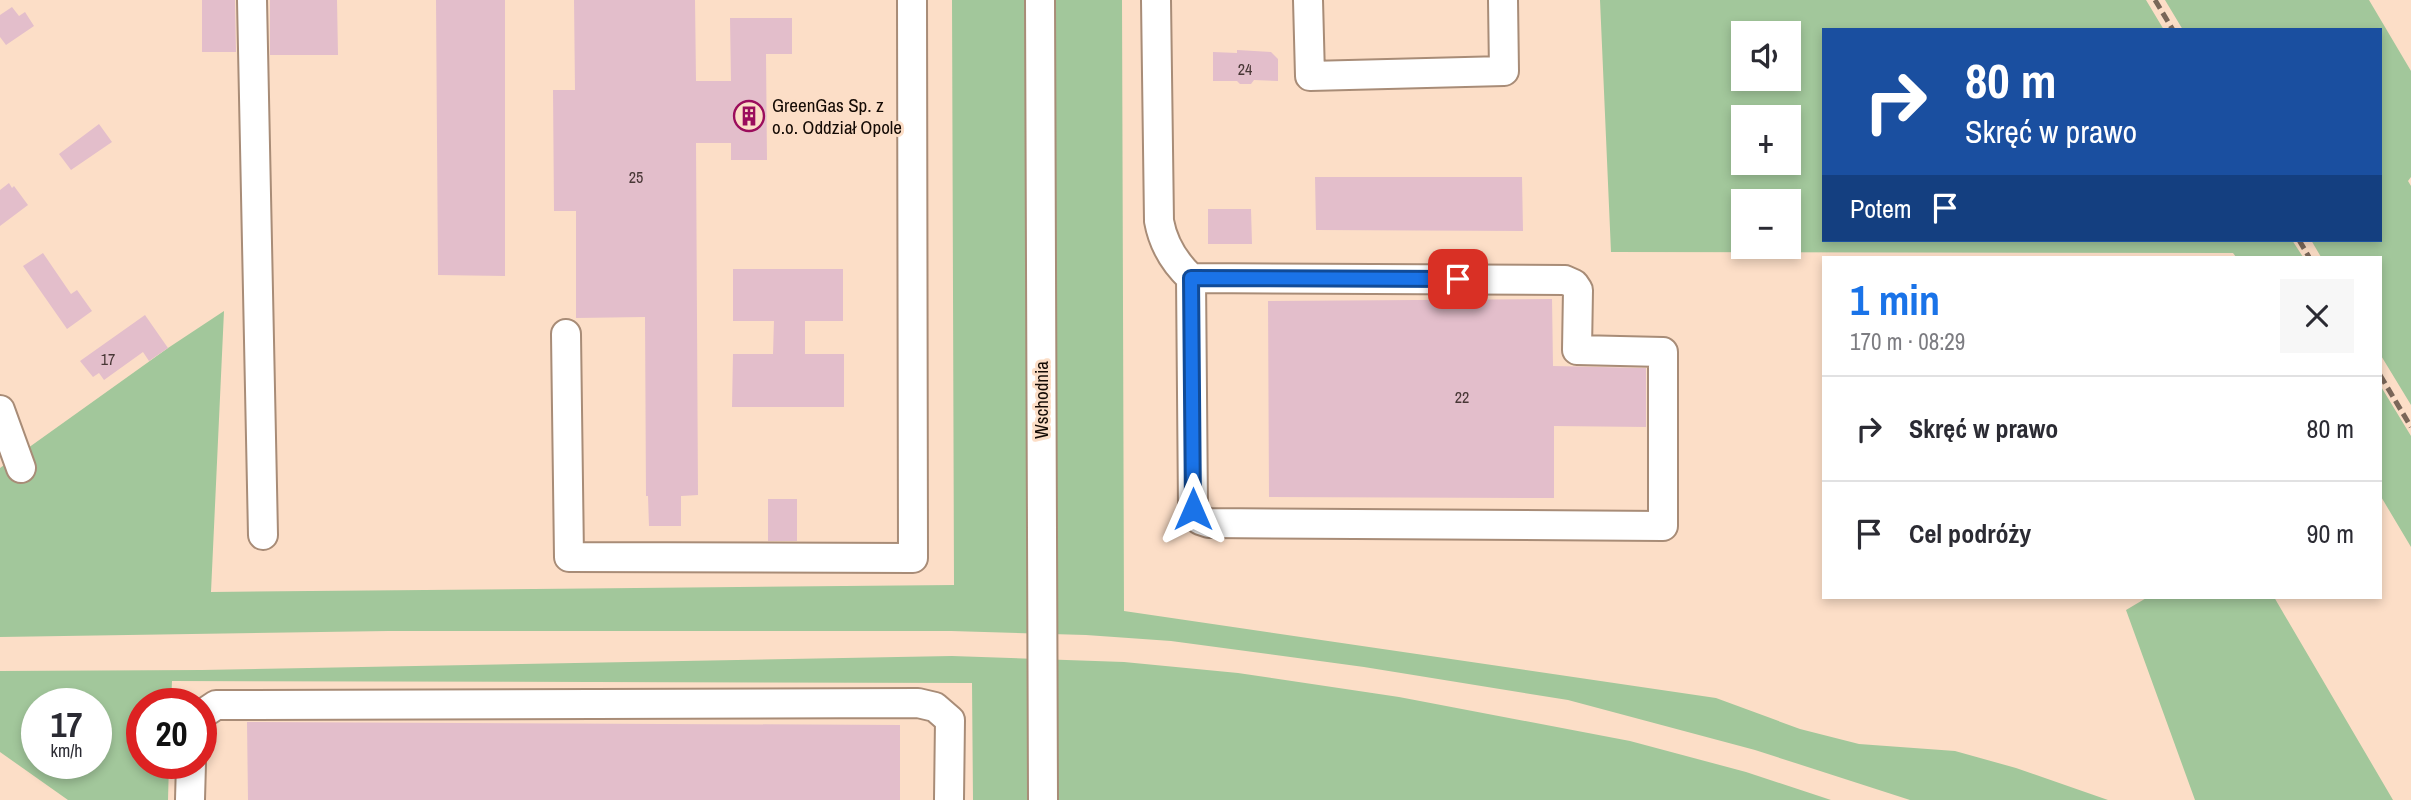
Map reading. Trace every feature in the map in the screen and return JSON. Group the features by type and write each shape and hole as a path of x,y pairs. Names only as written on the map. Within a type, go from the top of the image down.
{"street":[{"path":"252,0 263,535"},
{"path":"566,334 569,556 913,558 912,0"},
{"name":"Wschodnia","path":"1040,0 1043,800"},
{"path":"1156,0 1159,221 1161,234 1168,248 1191,278 1193,509 1200,520 1209,523 1663,526 1663,352 1577,350 1578,290 1574,284 1565,280 1191,278"},
{"path":"1308,0 1310,76 1504,71 1503,0"},
{"path":"0,410 21,468"},
{"path":"217,705 918,703 935,707 950,720 950,800"},
{"path":"190,800 191,779"}],"green space":[{"path":"952,0 1122,0 1124,611 1716,698 1800,729 1859,744 1955,751 2016,768 2108,800 1910,800 1755,750 1568,700 1364,667 1171,641 1086,635 951,631 388,631 0,637 0,468 224,311 211,592 954,585"},
{"path":"1600,0 2146,0 2163,28 1822,28 1822,242 2293,242 2302,256 2235,256 2233,253 1801,252 1801,189 1731,189 1731,252 1611,252"},
{"path":"2165,0 2369,0 2411,71 2411,177 2408,181 2411,186 2411,405 2382,357 2382,256 2320,256 2312,242 2382,242 2382,28 2182,28"},
{"path":"2382,388 2411,436 2411,547 2382,498"},
{"path":"2145,599 2275,599 2393,800 2195,800 2126,610"},
{"path":"952,656 1124,662 1238,673 1399,697 1630,741 1746,772 1831,800 973,800 972,683 172,681 172,688 126,688 126,779 169,779 168,800 68,800 38,779 112,779 112,688 21,688 21,767 0,752 0,671 202,670"}],"building":[{"path":"202,0 235,0 236,52 202,52"},
{"path":"270,0 337,0 338,55 270,55"},
{"path":"436,0 505,0 505,276 438,275"},
{"path":"574,0 695,0 696,81 731,81 730,18 792,18 792,54 766,54 767,160 731,160 731,143 696,143 698,495 681,496 681,526 649,526 646,496 645,317 576,318 576,211 554,211 553,90 575,90"},
{"path":"12,7 19,16 25,12 34,26 6,45 0,37 0,15"},
{"path":"1237,50 1271,52 1278,59 1278,81 1254,80 1251,84 1240,84 1237,81 1213,81 1213,52 1237,53"},
{"path":"99,124 112,142 71,170 59,154"},
{"path":"1315,177 1522,177 1523,231 1316,230"},
{"path":"9,183 28,205 0,226 0,190"},
{"path":"1208,209 1251,209 1252,244 1208,244"},
{"path":"43,253 71,294 77,290 92,311 67,329 23,266"},
{"path":"733,269 843,269 843,321 805,321 805,354 844,354 844,407 732,407 733,354 773,354 774,321 733,321"},
{"path":"1552,299 1553,366 1646,368 1646,427 1554,426 1554,498 1269,497 1268,301"},
{"path":"145,315 168,348 149,361 143,352 104,380 99,373 93,377 80,361"},
{"path":"768,499 797,499 797,541 768,541"},
{"path":"247,722 900,725 900,800 248,800"}],"railway":[{"path":"2155,0 2172,28"},
{"path":"2300,242 2308,256"},
{"path":"2382,378 2411,427"}],"place":[{"name":"GreenGas Sp. z o.o. Oddział Opole","path":"749,116"}],"route":[{"path":"1193,509 1191,278 1458,279"}]}
